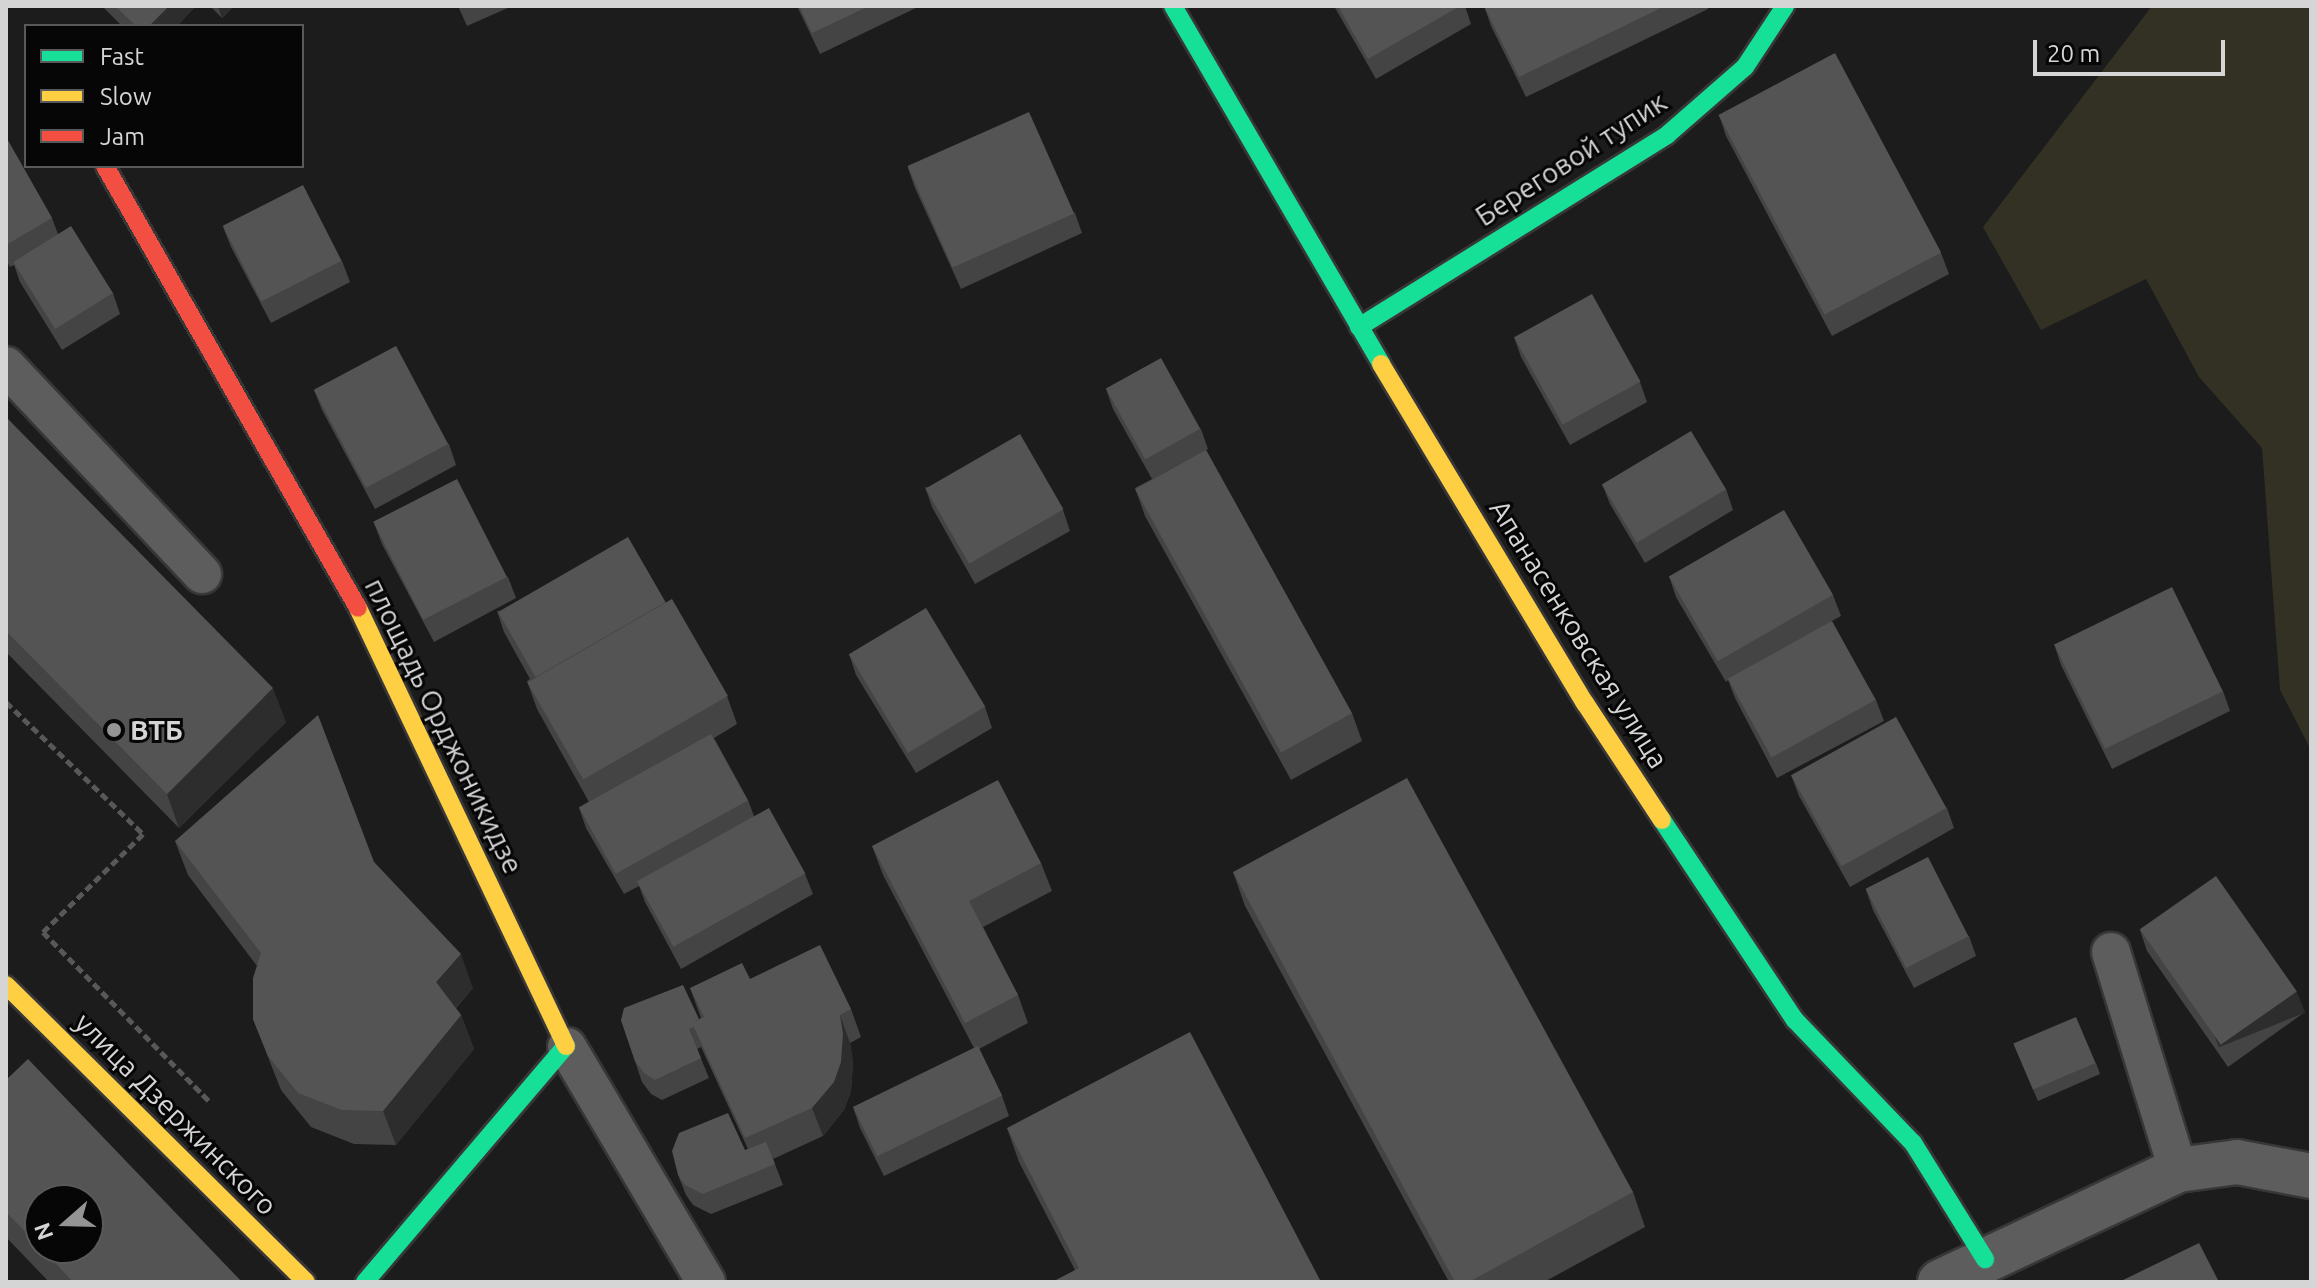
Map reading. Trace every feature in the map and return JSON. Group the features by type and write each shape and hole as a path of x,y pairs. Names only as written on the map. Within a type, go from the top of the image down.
{"street":[{"name":"Апанасенковская улица","path":"1173,6 1359,327 1585,703 1795,1020 1913,1143 1985,1259"},
{"name":"Береговой тупик","path":"1359,327 1667,135 1745,67 1785,6"},
{"name":"площадь Орджоникидзе","path":"106,168 362,614 567,1047"},
{"name":"улица Дзержинского","path":"6,985 306,1282"},
{"path":"365,1282 567,1047"},
{"path":"1940,1282 2178,1170 2237,1162 2311,1176"}],"lane":[{"path":"6,366 202,574"},
{"path":"2111,952 2178,1170"},
{"path":"567,1047 706,1282"}],"path":[{"path":"6,702 143,834 43,932 220,1113"}],"shaded area":[{"path":"2152,6 2311,6 2311,750 2280,690 2262,448 2199,377 2146,279 2041,330 1983,227"}],"building":[{"path":"115,6 169,6 151,24 134,24"},
{"path":"799,6 869,6 812,33"},
{"path":"1338,6 1460,6 1368,59"},
{"path":"1484,6 1665,6 1519,77"},
{"path":"1835,53 1941,253 1825,315 1718,115"},
{"path":"1029,112 1074,213 953,267 907,166"},
{"path":"6,137 52,218 6,245"},
{"path":"303,185 342,261 261,302 223,226"},
{"path":"71,226 113,293 55,329 13,262"},
{"path":"1592,294 1640,381 1563,425 1514,337"},
{"path":"396,346 448,444 366,488 314,390"},
{"path":"1161,358 1200,429 1145,459 1106,389"},
{"path":"6,417 273,688 167,794 6,631"},
{"path":"1691,431 1726,489 1637,543 1602,485"},
{"path":"1020,434 1064,509 969,564 926,488"},
{"path":"1206,450 1352,713 1281,753 1135,489"},
{"path":"457,479 507,577 423,620 373,522"},
{"path":"1784,510 1833,595 1718,661 1669,576"},
{"path":"628,537 666,602 536,677 498,612"},
{"path":"2172,587 2223,691 2105,749 2054,644"},
{"path":"672,599 728,696 583,779 527,682"},
{"path":"926,608 985,707 908,753 849,654"},
{"path":"1832,621 1876,700 1772,757 1728,679"},
{"path":"318,715 374,862 461,954 436,982 461,1015 383,1111 342,1110 298,1093 268,1056 253,1019 253,978 261,953 175,841"},
{"path":"1896,717 1946,808 1841,866 1791,775"},
{"path":"711,734 748,800 616,874 579,807"},
{"path":"1407,778 1633,1192 1469,1282 1455,1282 1233,872"},
{"path":"998,780 1041,863 969,901 1018,995 965,1023 872,846"},
{"path":"769,808 805,874 673,947 637,881"},
{"path":"1928,857 1968,936 1906,968 1866,889"},
{"path":"2216,876 2297,992 2221,1045 2140,929"},
{"path":"820,945 851,1009 840,1015 843,1034 841,1062 834,1082 812,1108 745,1138 692,1023 704,1017 690,988 742,963 750,979"},
{"path":"683,985 699,1019 689,1029 701,1058 655,1080 644,1073 635,1061 621,1020 624,1008"},
{"path":"2076,1017 2096,1063 2033,1090 2013,1044"},
{"path":"1190,1032 1321,1282 1052,1282 1079,1268 1007,1128"},
{"path":"978,1046 1002,1095 877,1156 853,1107"},
{"path":"28,1059 242,1282 73,1282 56,1264 104,1264 104,1184 24,1184 24,1231 6,1212 6,1080"},
{"path":"728,1113 745,1150 766,1142 775,1164 703,1194 685,1185 678,1175 672,1151 679,1133"},
{"path":"2199,1243 2219,1282 2119,1282"}],"traffic: fast":[{"path":"1173,6 1381,364"},
{"path":"1359,327 1667,135 1745,67 1785,6"},
{"path":"1662,820 1795,1020 1913,1143 1985,1259"},
{"path":"365,1282 566,1046"}],"traffic: slow":[{"path":"1381,364 1585,703 1662,820"},
{"path":"358,608 566,1046"},
{"path":"6,985 306,1282"}],"traffic: jam":[{"path":"106,168 358,608"}],"place":[{"name":"ВТБ","path":"114,730"}]}
